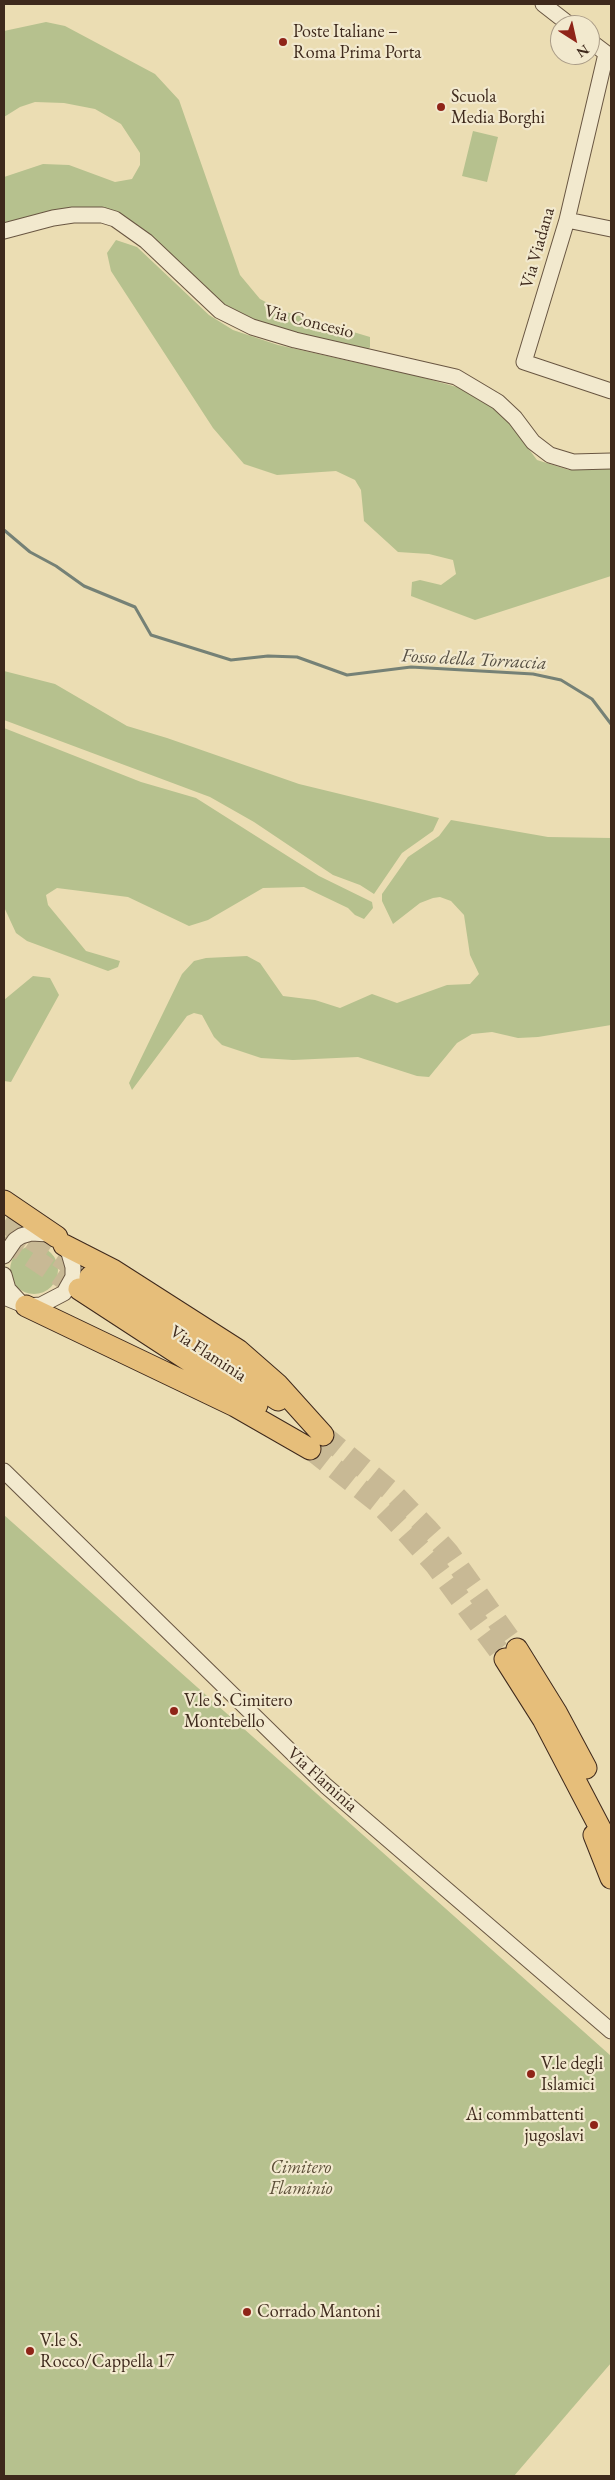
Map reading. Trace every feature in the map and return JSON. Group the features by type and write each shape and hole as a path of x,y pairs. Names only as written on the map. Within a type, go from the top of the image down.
{"highway":[{"path":"4,1201 61,1241 113,1270 238,1350 278,1385 317,1442"},
{"name":"Via Flaminia","path":"85,1283 244,1396 317,1442"},
{"path":"26,1306 235,1406 317,1442"},
{"path":"611,1817 556,1712 511,1654 611,1849"},
{"path":"584,1794 590,1826 611,1878"}],"street":[{"name":"Via Viadana","path":"609,56 567,220 524,362 611,391"},
{"name":"Via Concesio","path":"4,231 53,218 74,215 102,215 115,219 146,241 220,311 252,327 295,340 456,377 498,402 515,418 533,442 550,455 573,462 611,461"},
{"path":"567,220 611,229"},
{"path":"4,1298 26,1306 50,1302 57,1299 69,1287 73,1277 73,1267 61,1241 41,1232 31,1233 15,1240 5,1256"},
{"path":"4,1275 12,1296 26,1306"},
{"name":"Via Flaminia","path":"4,1472 326,1786 611,2031"}],"green space":[{"path":"46,22 65,26 155,74 179,100 240,275 260,299 283,311 370,337 370,347 367,353 257,325 232,313 119,214 4,226 4,177 43,164 69,165 115,182 132,179 140,165 140,153 121,124 95,109 64,103 35,102 20,107 4,117 4,31"},
{"path":"473,131 498,137 487,182 462,176"},
{"path":"116,240 137,247 209,315 233,330 278,345 417,376 464,389 488,401 509,423 537,460 569,470 611,469 611,576 475,620 411,596 412,582 420,580 441,585 456,574 453,560 429,554 398,552 364,521 361,490 355,480 336,471 277,475 244,464 213,428 111,271 107,253"},
{"path":"4,671 55,684 127,726 299,784 439,818 433,831 402,853 374,894 360,885 333,875 254,822 210,797 4,720"},
{"path":"4,728 141,782 196,798 319,876 372,902 373,908 364,919 355,915 348,908 304,887 263,888 208,920 189,926 128,897 57,888 46,895 48,905 86,951 120,961 118,967 108,971 27,941 16,933 4,907"},
{"path":"451,820 548,837 611,838 611,1025 538,1037 518,1038 492,1032 472,1034 457,1043 429,1077 417,1076 358,1057 293,1060 261,1058 222,1045 214,1037 202,1015 194,1013 187,1016 132,1090 129,1083 182,974 194,961 206,958 247,956 260,963 283,996 315,1000 340,1008 372,994 397,1003 447,985 470,984 479,974 470,955 464,915 451,901 440,897 420,903 393,924 382,901 382,894 408,857 439,836"},
{"path":"33,976 50,978 59,995 11,1082 4,1081 4,1000"},
{"path":"34,1246 43,1248 51,1253 56,1261 58,1270 56,1279 51,1287 43,1292 34,1294 25,1292 17,1287 12,1279 10,1270 12,1261 17,1253 25,1248"},
{"name":"Cimitero Flaminio","path":"4,1515 611,2056 611,2363 514,2476 4,2476"}],"waterway":[{"name":"Fosso della Torraccia","path":"4,530 30,552 56,566 84,586 135,607 151,635 231,660 268,656 297,657 347,675 411,667 533,674 561,680 592,699 611,724"}],"tunnel":[{"path":"4,1222 87,1275"},
{"path":"4,1239 79,1289"},
{"path":"323,1435 391,1491 427,1528 449,1553 517,1649"},
{"path":"310,1449 377,1502 402,1528 435,1565 505,1659"}],"place":[{"name":"Poste Italiane – Roma Prima Porta","path":"283,42"},
{"name":"Scuola Media Borghi","path":"441,107"},
{"name":"V.le S. Cimitero Montebello","path":"174,1711"},
{"name":"V.le degli Islamici","path":"531,2074"},
{"name":"Ai commbattenti jugoslavi","path":"594,2125"},
{"name":"Corrado Mantoni","path":"247,2312"},
{"name":"V.le S. Rocco/Cappella 17","path":"30,2351"}]}
